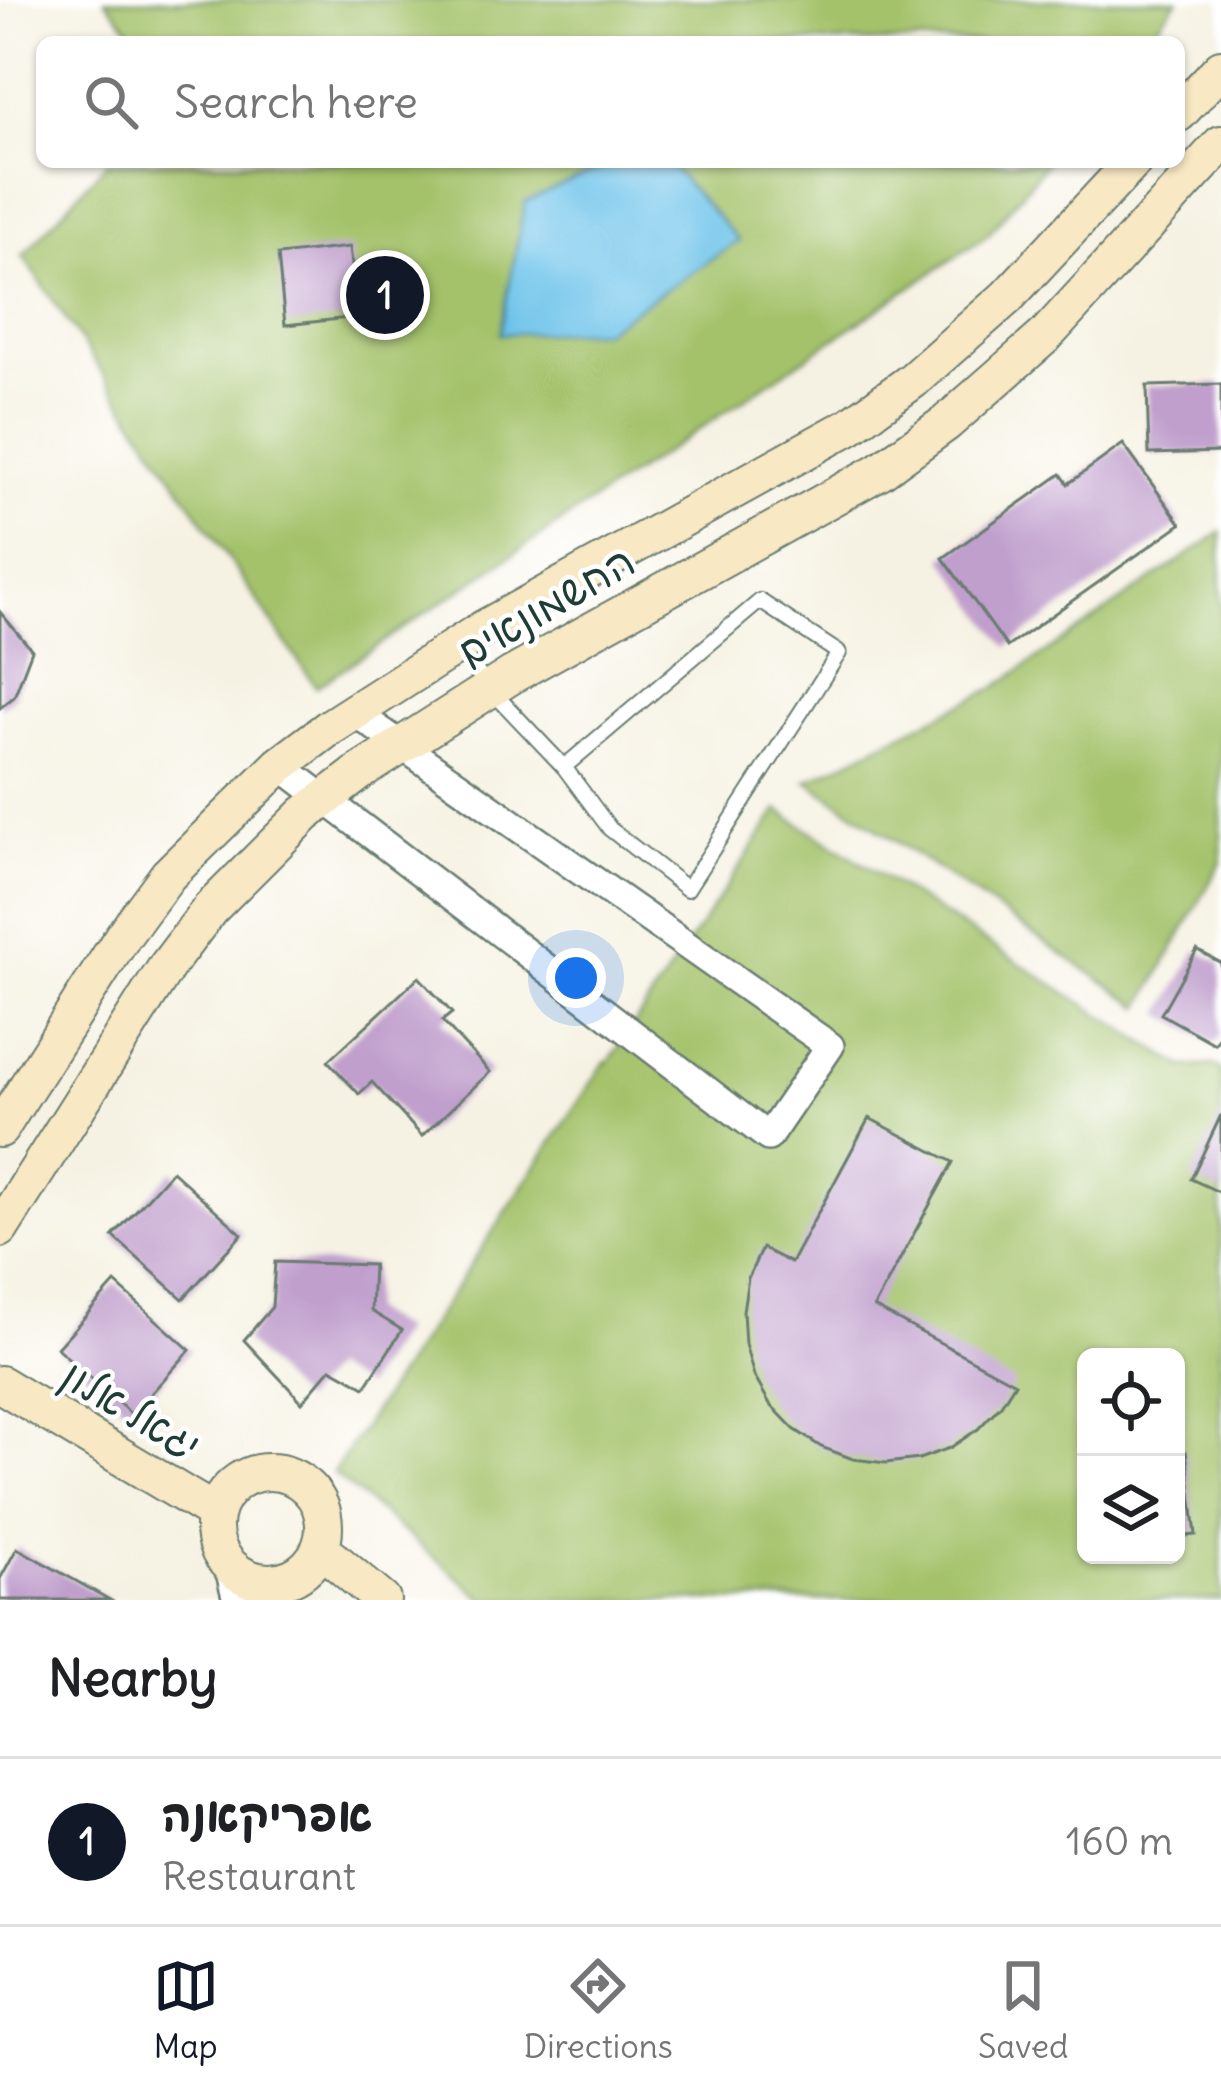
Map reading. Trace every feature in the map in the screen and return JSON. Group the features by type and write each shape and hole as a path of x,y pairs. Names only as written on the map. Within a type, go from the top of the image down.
{"street":[{"path":"1185,107 1221,68"},
{"name":"החשמונאים","path":"0,1229 167,966 210,909 267,850 326,799 490,689 580,635 812,511 929,435 1045,336 1221,144"},
{"name":"החשמונאים","path":"0,1129 123,936 168,875 280,765 457,646 850,426 911,381 1006,298 1127,168"},
{"path":"280,765 768,1137 830,1046 354,712"},
{"name":"יגאל אלון","path":"0,1384 215,1513"},
{"path":"251,1475 286,1475 302,1483 322,1512 320,1548 310,1563 279,1581 243,1576 232,1582 218,1549 215,1513 223,1497 251,1475"},
{"path":"320,1548 382,1600"}],"lane":[{"path":"457,646 490,689 564,767 610,829 687,890 839,653 760,601 564,767"}],"green space":[{"path":"105,0 1178,0 1149,36 136,36"},
{"path":"102,168 1042,168 988,235 316,687 23,256"},
{"path":"1221,532 1221,862 1141,1007 807,781 996,687"},
{"path":"778,810 1183,1067 1221,1069 1221,1600 485,1600 333,1473"}],"water":[{"path":"601,168 672,168 739,241 603,331 500,334 525,202"}],"building":[{"path":"350,247 358,317 285,325 278,255"},
{"path":"1221,384 1221,452 1149,454 1147,386"},
{"path":"1123,444 1181,524 1007,647 943,558 1061,474 1068,484"},
{"path":"0,612 32,650 14,697 0,708"},
{"path":"1197,950 1221,963 1221,1034 1215,1044 1161,1014"},
{"path":"419,977 452,1013 442,1021 490,1072 422,1136 372,1082 359,1094 328,1061"},
{"path":"1221,1115 1221,1193 1191,1179"},
{"path":"869,1118 953,1162 874,1307 1015,1383 978,1429 950,1448 919,1459 886,1463 853,1459 821,1447 794,1429 770,1404 754,1376 743,1311 748,1278 762,1248 791,1263"},
{"path":"172,1171 242,1234 183,1299 113,1236"},
{"path":"275,1262 373,1265 371,1311 402,1330 365,1387 331,1368 302,1402 244,1340 272,1307"},
{"path":"115,1283 190,1350 132,1415 57,1348"},
{"path":"1185,1452 1196,1535 1185,1536 1185,1456"},
{"path":"17,1548 110,1600 0,1600 0,1579"}],"place":[{"name":"אפריקאנה","path":"385,295"}]}
